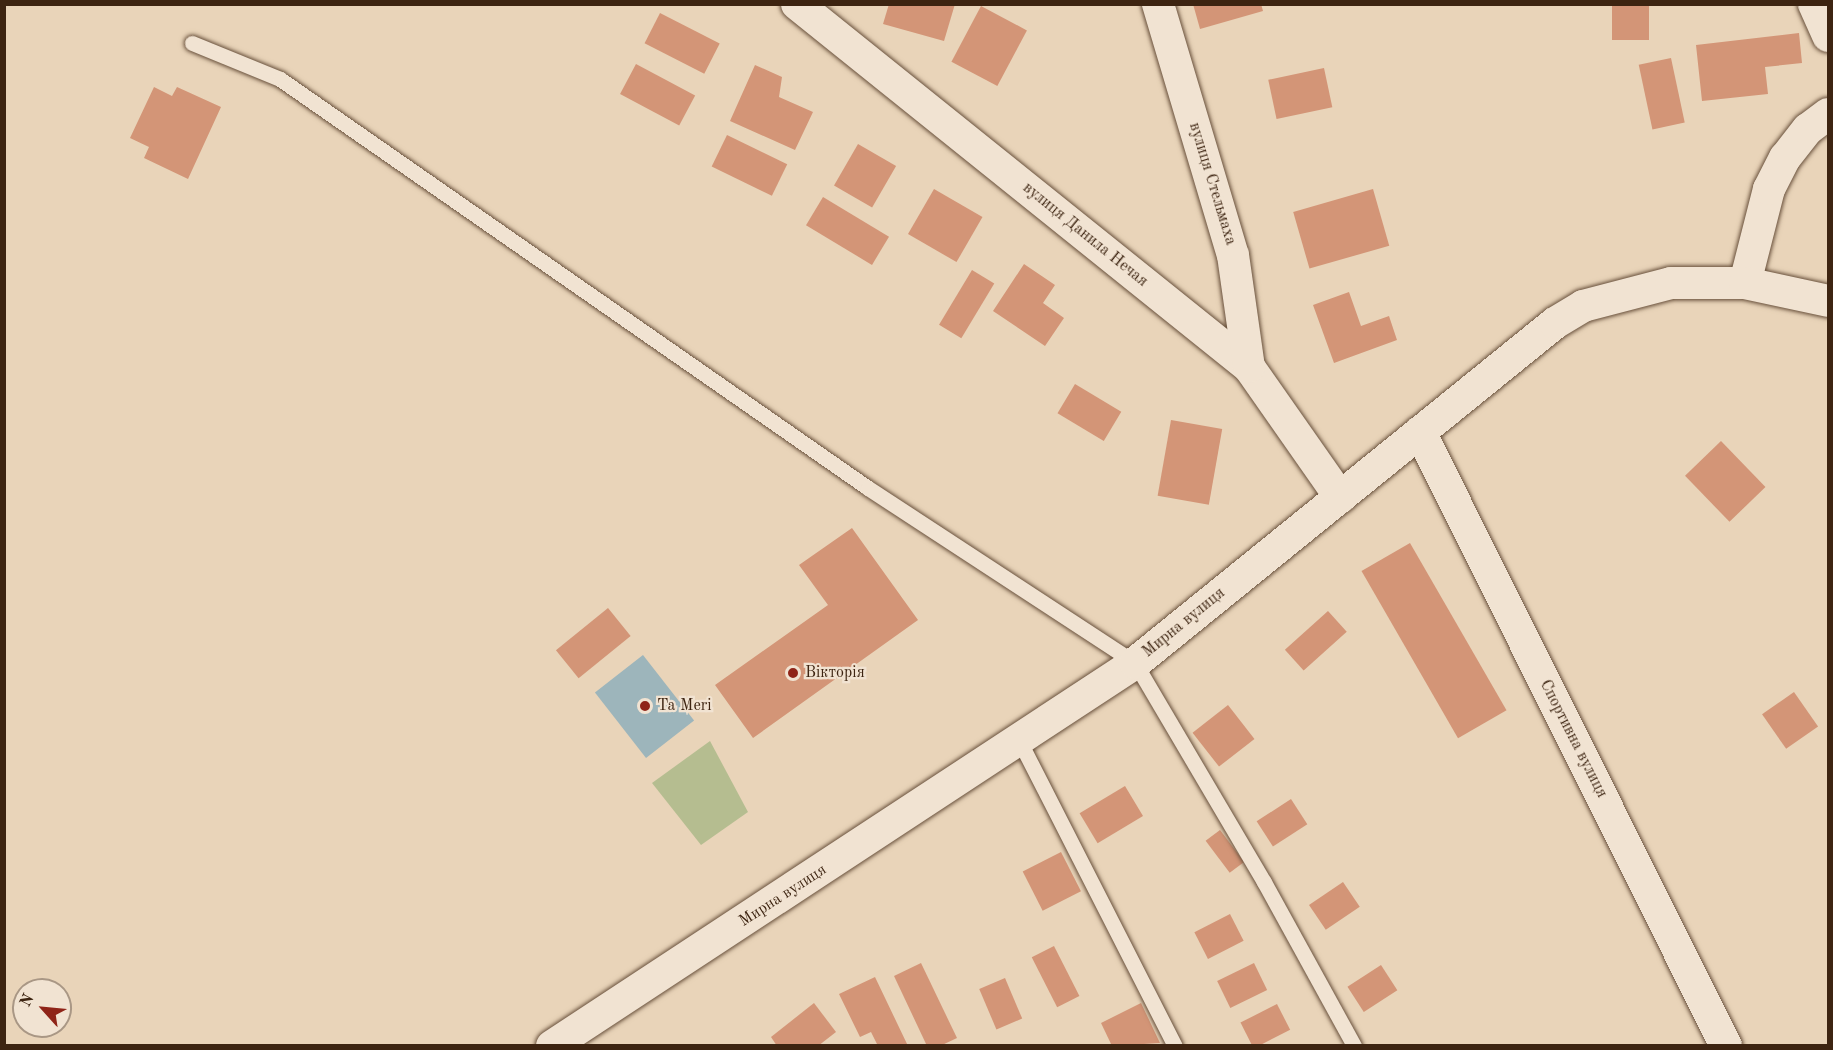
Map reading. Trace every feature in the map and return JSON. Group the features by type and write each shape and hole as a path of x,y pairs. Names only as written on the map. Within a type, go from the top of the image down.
{"street":[{"name":"вулиця Данила Нечая","path":"797,4 1249,367 1340,497"},
{"name":"вулиця Стельмаха","path":"1158,4 1233,255 1249,367"},
{"path":"1814,4 1828,36"},
{"path":"1745,283 1769,189 1785,158 1808,129 1828,114"},
{"name":"Мирна вулиця","path":"552,1046 1135,663 1555,323 1583,306 1671,283 1745,283 1828,301"},
{"name":"Спортивна вулиця","path":"1420,432 1726,1046"}],"lane":[{"path":"192,43 280,79 868,488 1135,663 1264,882 1354,1046"},
{"path":"1019,740 1175,1046"}],"green space":[{"path":"710,741 748,812 701,845 652,783"}],"water":[{"name":"Ta Meri","path":"643,655 694,720 646,758 595,693"}],"building":[{"path":"889,4 955,4 944,41 883,24"},
{"path":"1193,4 1261,4 1263,11 1200,29"},
{"path":"1612,4 1649,4 1649,40 1612,40"},
{"path":"981,6 1027,30 997,86 951,62"},
{"path":"660,13 720,43 704,74 645,43"},
{"path":"1799,33 1802,63 1765,67 1768,94 1702,101 1696,45"},
{"path":"1671,58 1685,123 1652,129 1639,65"},
{"path":"636,64 695,95 679,125 620,94"},
{"path":"755,65 782,77 779,97 813,112 795,150 730,121"},
{"path":"1324,68 1332,107 1277,119 1268,80"},
{"path":"154,87 172,96 177,87 221,107 188,179 144,158 149,147 130,138"},
{"path":"727,135 787,164 772,196 712,166"},
{"path":"858,144 896,166 872,208 834,186"},
{"path":"934,189 982,217 956,262 908,234"},
{"path":"1373,189 1389,246 1309,269 1293,212"},
{"path":"823,197 889,237 872,265 806,225"},
{"path":"1024,264 1055,285 1043,303 1064,318 1045,346 993,311"},
{"path":"972,270 994,283 961,338 939,325"},
{"path":"1349,292 1361,326 1389,316 1397,340 1334,363 1313,305"},
{"path":"1075,384 1121,412 1104,441 1057,413"},
{"path":"1171,420 1222,429 1209,505 1158,496"},
{"path":"1721,441 1765,487 1729,522 1685,476"},
{"path":"852,528 918,620 753,738 715,685 828,605 799,565"},
{"path":"1410,543 1506,710 1458,738 1362,571"},
{"path":"608,608 631,636 579,678 556,650"},
{"path":"1328,611 1347,632 1304,671 1285,650"},
{"path":"1794,692 1818,726 1786,749 1762,714"},
{"path":"1228,705 1254,739 1219,767 1193,733"},
{"path":"1125,786 1143,816 1098,843 1080,813"},
{"path":"1291,799 1307,824 1273,846 1257,821"},
{"path":"1220,830 1244,862 1230,873 1206,841"},
{"path":"1061,852 1081,891 1043,911 1023,872"},
{"path":"1343,882 1360,907 1326,930 1309,905"},
{"path":"1230,914 1244,941 1208,959 1194,932"},
{"path":"1054,946 1079,996 1057,1007 1032,957"},
{"path":"921,963 957,1038 940,1046 927,1046 894,976"},
{"path":"1254,963 1267,990 1230,1008 1217,981"},
{"path":"1381,965 1397,990 1364,1012 1347,987"},
{"path":"875,977 908,1046 878,1046 871,1032 860,1037 839,994"},
{"path":"1005,978 1022,1019 996,1029 979,989"},
{"path":"814,1003 836,1032 818,1046 777,1046 771,1037"},
{"path":"1141,1003 1160,1043 1112,1046 1101,1023"},
{"path":"1277,1004 1290,1030 1258,1046 1252,1046 1240,1023"}],"place":[{"name":"Вікторія","path":"793,673"},
{"name":"Ta Meri","path":"645,706"}]}
